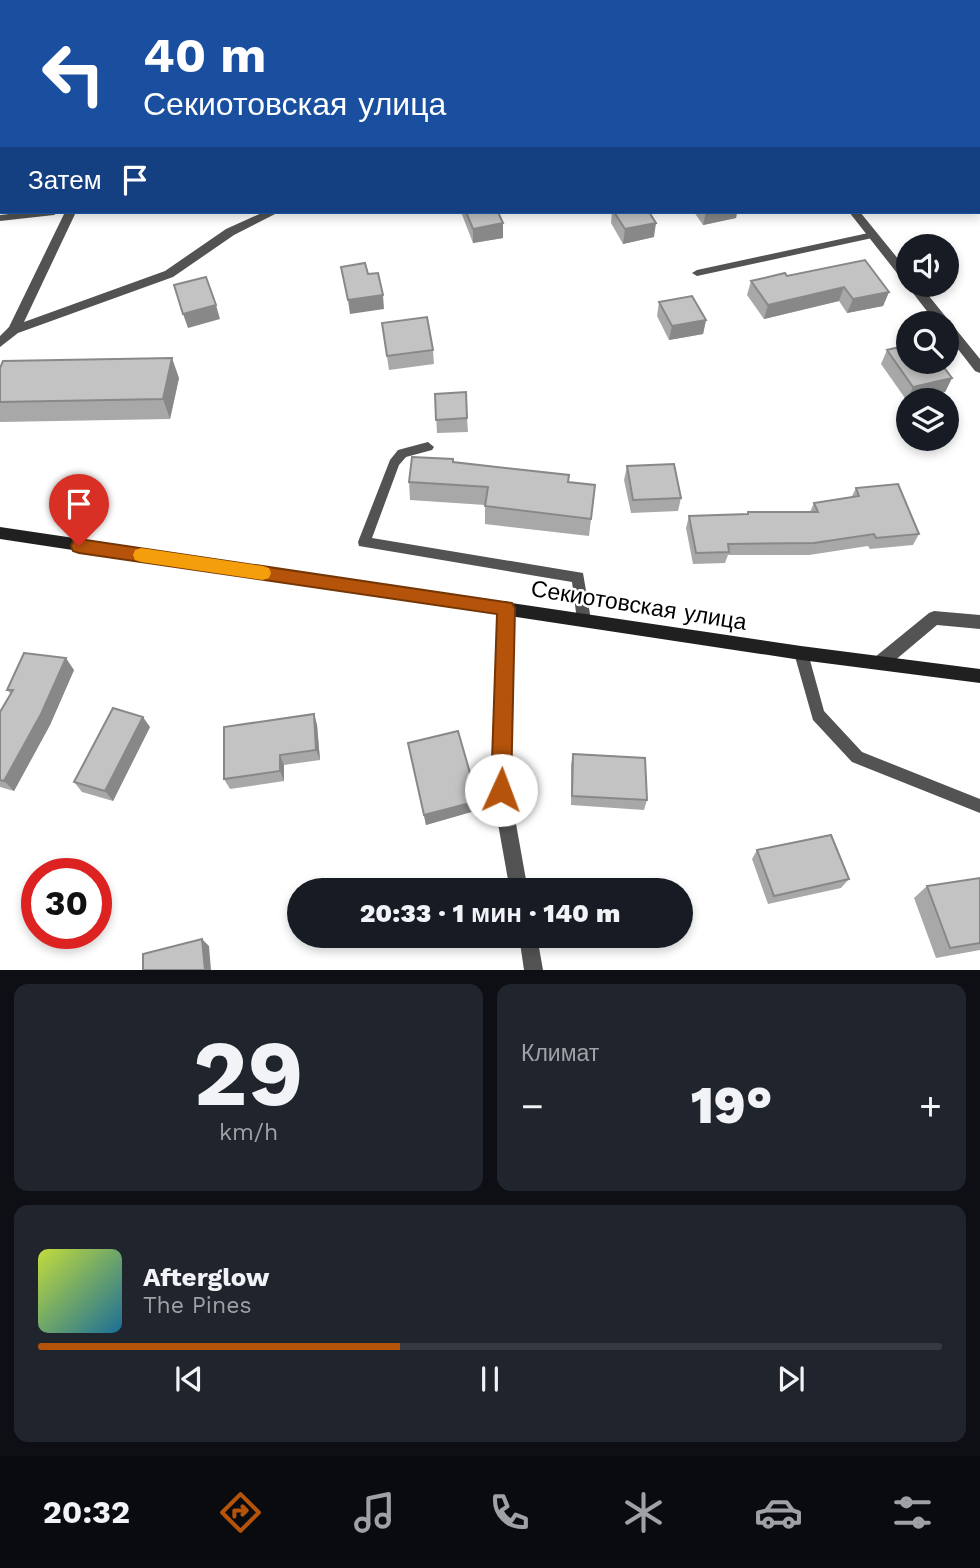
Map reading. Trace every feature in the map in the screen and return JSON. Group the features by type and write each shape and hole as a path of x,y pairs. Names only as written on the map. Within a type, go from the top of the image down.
{"main road":[{"name":"Секиотовская улица","path":"0,533 801,653 980,676"}],"street":[{"path":"0,343 14,330 69,214"},
{"path":"14,330 169,274 230,232 269,214"},
{"path":"856,214 896,264"},
{"path":"923,297 934,311"},
{"path":"959,342 980,368"},
{"path":"506,608 501,790 517,878"},
{"path":"881,663 934,618 980,622"},
{"path":"530,948 534,970"}],"lane":[{"path":"0,218 36,214"},
{"path":"697,273 873,235"},
{"path":"428,447 402,453 394,463 364,542 578,577 584,620"},
{"path":"801,653 818,715 857,757 980,806"}],"building":[{"path":"467,214 499,214 503,223 473,229"},
{"path":"615,214 650,214 656,223 625,229"},
{"path":"865,260 889,292 853,299 844,287 768,305 751,281 785,273 787,276"},
{"path":"365,263 368,274 378,273 383,295 348,300 341,267"},
{"path":"206,277 216,305 183,314 174,285"},
{"path":"692,296 706,320 672,326 659,302"},
{"path":"427,317 433,350 387,356 382,323"},
{"path":"896,348 896,363 887,350"},
{"path":"172,358 163,399 0,402 0,368 3,361"},
{"path":"904,374 949,374 952,378 913,387"},
{"path":"466,392 467,418 436,420 435,394"},
{"path":"412,457 453,459 453,462 569,475 568,482 595,485 591,519 485,506 488,487 409,482"},
{"path":"674,464 681,498 633,500 627,466"},
{"path":"898,484 919,534 876,538 874,534 814,543 728,544 729,552 696,553 689,516 748,512 818,512 814,503 859,496 856,488"},
{"path":"24,653 66,658 41,714 4,781 0,780 0,712 13,690 7,690"},
{"path":"113,708 143,717 105,791 74,782"},
{"path":"314,714 316,750 280,755 280,771 224,779 224,727"},
{"path":"458,731 478,801 424,815 408,743"},
{"path":"573,754 645,758 647,800 572,796"},
{"path":"831,835 849,879 774,896 757,850"},
{"path":"980,878 980,943 950,948 927,886"},
{"path":"202,939 205,970 143,970 143,954"}],"slow traffic":[{"path":"141,555 263,573"}],"route":[{"path":"79,546 506,608 501,790"}]}
